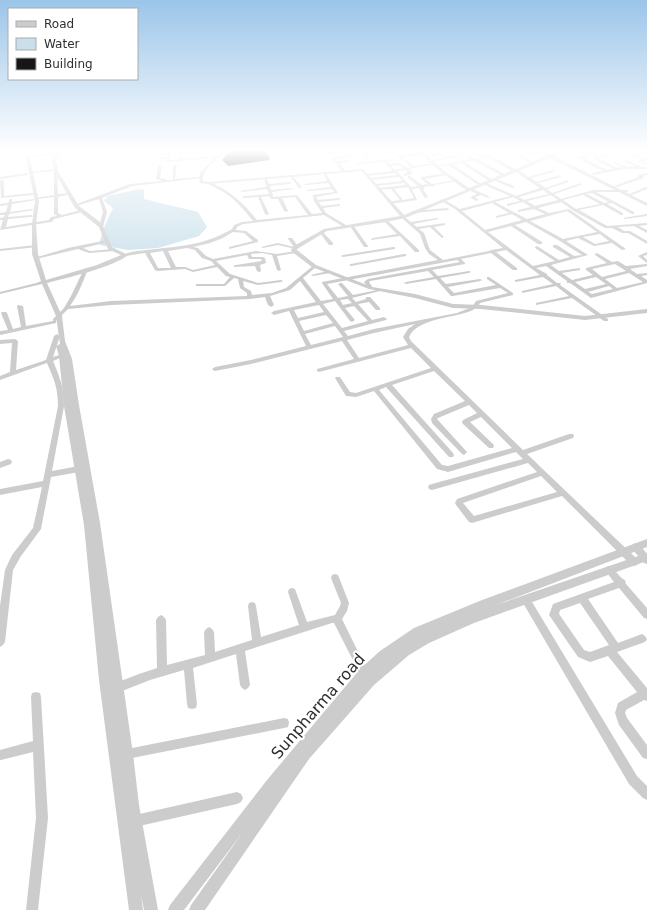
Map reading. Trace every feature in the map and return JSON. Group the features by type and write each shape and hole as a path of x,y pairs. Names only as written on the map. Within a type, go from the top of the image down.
{"street":[{"path":"31,192 34,267 42,282"},
{"path":"55,192 56,214 62,216"},
{"path":"76,205 112,192"},
{"path":"229,192 236,197 256,222"},
{"path":"244,197 259,196 265,192"},
{"path":"270,192 272,198 296,196 311,216"},
{"path":"335,192 315,196 316,201 324,214 343,225"},
{"path":"382,192 399,213 424,236 425,245 428,251 440,260"},
{"path":"395,192 402,201"},
{"path":"390,203 416,199 412,192"},
{"path":"424,192 426,197"},
{"path":"413,212 463,192"},
{"path":"476,192 489,195 487,192"},
{"path":"501,192 514,197 549,215"},
{"path":"459,211 531,192"},
{"path":"508,206 556,192"},
{"path":"596,192 633,213"},
{"path":"622,192 647,205"},
{"path":"625,192 647,202"},
{"path":"519,211 583,193 623,216 647,215"},
{"path":"2,226 55,196 70,194 81,211 98,223 101,227 110,248 125,255 165,250 189,248 196,249 204,257 213,260 219,265 224,273 233,277 258,284 281,282"},
{"path":"477,200 472,197 480,194"},
{"path":"552,194 561,200 567,208 624,249"},
{"path":"2,226 6,219 13,196"},
{"path":"1,197 13,196 51,221 52,218 81,211"},
{"path":"259,196 267,214"},
{"path":"100,197 105,212 101,227"},
{"path":"279,198 286,211"},
{"path":"316,201 339,199"},
{"path":"442,200 459,211 507,249 604,318"},
{"path":"492,202 562,240 586,256 534,267"},
{"path":"575,210 613,202"},
{"path":"0,205 10,204 33,208"},
{"path":"320,207 339,204"},
{"path":"334,205 338,212"},
{"path":"0,210 33,208"},
{"path":"0,214 33,208"},
{"path":"0,219 6,219 33,208"},
{"path":"484,231 549,215 567,208 575,210 602,226 614,228 623,232 629,232 647,243"},
{"path":"213,260 262,252 274,255 295,249 321,232 343,225 352,226 386,221 399,213 447,209"},
{"path":"497,217 512,213"},
{"path":"189,248 217,239 234,229 256,222 324,214"},
{"path":"410,223 437,219"},
{"path":"386,221 417,251"},
{"path":"416,228 444,224"},
{"path":"511,224 539,245 558,262"},
{"path":"614,228 647,224"},
{"path":"635,225 647,232"},
{"path":"352,226 366,246"},
{"path":"431,226 442,237"},
{"path":"231,248 256,241 245,232 234,229"},
{"path":"321,232 331,244"},
{"path":"562,240 601,233"},
{"path":"373,240 400,235"},
{"path":"579,237 594,245 613,241"},
{"path":"290,239 295,249 314,266 328,272 371,288 420,297 453,306 583,320 647,313"},
{"path":"36,258 106,241"},
{"path":"263,247 278,244 295,249"},
{"path":"0,250 33,246"},
{"path":"33,246 42,282 69,359 75,405 96,523 135,821 153,908"},
{"path":"555,246 574,258"},
{"path":"78,247 89,252 114,250"},
{"path":"343,256 393,248"},
{"path":"352,320 324,283 440,260 507,249"},
{"path":"165,250 174,269"},
{"path":"374,251 389,270"},
{"path":"491,251 515,269"},
{"path":"148,252 157,270 186,268 191,271 219,265"},
{"path":"647,253 640,256 647,263"},
{"path":"236,266 264,262 263,258 250,258 248,254"},
{"path":"597,254 611,263"},
{"path":"2,292 123,258 125,255"},
{"path":"274,255 279,270"},
{"path":"351,265 404,255"},
{"path":"371,288 366,282 368,280 463,263 458,258"},
{"path":"617,290 598,278 588,269 616,262 647,282"},
{"path":"625,268 647,263"},
{"path":"257,264 259,271"},
{"path":"547,264 591,296 647,282"},
{"path":"66,308 111,303 267,295 288,289 314,266"},
{"path":"559,272 578,268"},
{"path":"0,333 56,319 66,308 76,292 86,269"},
{"path":"429,269 452,295 500,286"},
{"path":"191,271 193,278"},
{"path":"524,292 630,271"},
{"path":"313,275 328,272"},
{"path":"406,283 469,272"},
{"path":"637,275 647,274"},
{"path":"517,282 544,275"},
{"path":"198,285 225,285 233,277"},
{"path":"240,278 242,288 249,292 250,297"},
{"path":"300,278 336,324 357,360"},
{"path":"476,308 478,302 511,294 503,286 496,284 489,278"},
{"path":"444,286 480,280"},
{"path":"340,284 371,322"},
{"path":"584,291 609,285"},
{"path":"274,313 382,290"},
{"path":"363,294 378,309"},
{"path":"267,295 271,305"},
{"path":"538,304 573,296"},
{"path":"342,307 370,300"},
{"path":"20,306 24,328"},
{"path":"453,306 458,314"},
{"path":"215,369 345,338 458,314 476,308"},
{"path":"291,309 309,347"},
{"path":"4,313 11,331"},
{"path":"297,320 328,313"},
{"path":"56,319 57,336 62,356 68,406 88,525 105,680 136,910"},
{"path":"340,330 384,319"},
{"path":"432,320 417,326 407,333 406,337 411,346 434,370 634,562"},
{"path":"302,333 336,324"},
{"path":"0,642 9,570 20,548 31,538 37,529 58,428 62,395 55,371 49,360 57,336"},
{"path":"0,342 15,341 13,374"},
{"path":"319,370 411,346"},
{"path":"0,378 62,356"},
{"path":"338,378 348,394 352,396 434,370"},
{"path":"388,385 450,455"},
{"path":"375,389 440,467 448,468 519,451 571,436"},
{"path":"464,452 434,422 434,419 469,402"},
{"path":"480,414 465,422 491,446"},
{"path":"432,487 528,460"},
{"path":"0,465 8,462"},
{"path":"48,475 79,469"},
{"path":"542,473 460,501 459,504 472,520 563,493"},
{"path":"0,492 46,484"},
{"path":"642,545 646,558"},
{"name":"Sunpharma road","path":"196,910 305,755 384,655 418,632 642,545"},
{"name":"Sunpharma road","path":"175,910 271,784 367,677 425,639 472,618 646,558"},
{"path":"609,570 622,583 647,614"},
{"path":"335,578 344,603 344,608 337,619"},
{"path":"622,583 556,608 554,614 581,654 585,656 590,657 642,639"},
{"path":"292,592 304,627"},
{"path":"582,598 612,649 645,695 622,707 620,713 623,721 647,754"},
{"path":"526,600 633,780 647,794"},
{"path":"252,606 257,642"},
{"path":"118,688 132,681 162,671 210,658 304,627 337,619"},
{"path":"337,619 367,677"},
{"path":"161,620 162,671"},
{"path":"209,632 210,658"},
{"path":"240,648 245,685"},
{"path":"188,664 192,704"},
{"path":"32,910 42,818 36,697"},
{"path":"127,754 284,722"},
{"path":"1,755 38,745"},
{"path":"135,821 237,798"},
{"path":"129,910 132,888"}],"water":[{"path":"124,192 144,192 144,199 198,212 207,227 199,236 158,248 128,250 100,245 103,231 113,208 104,201 108,196"}]}
